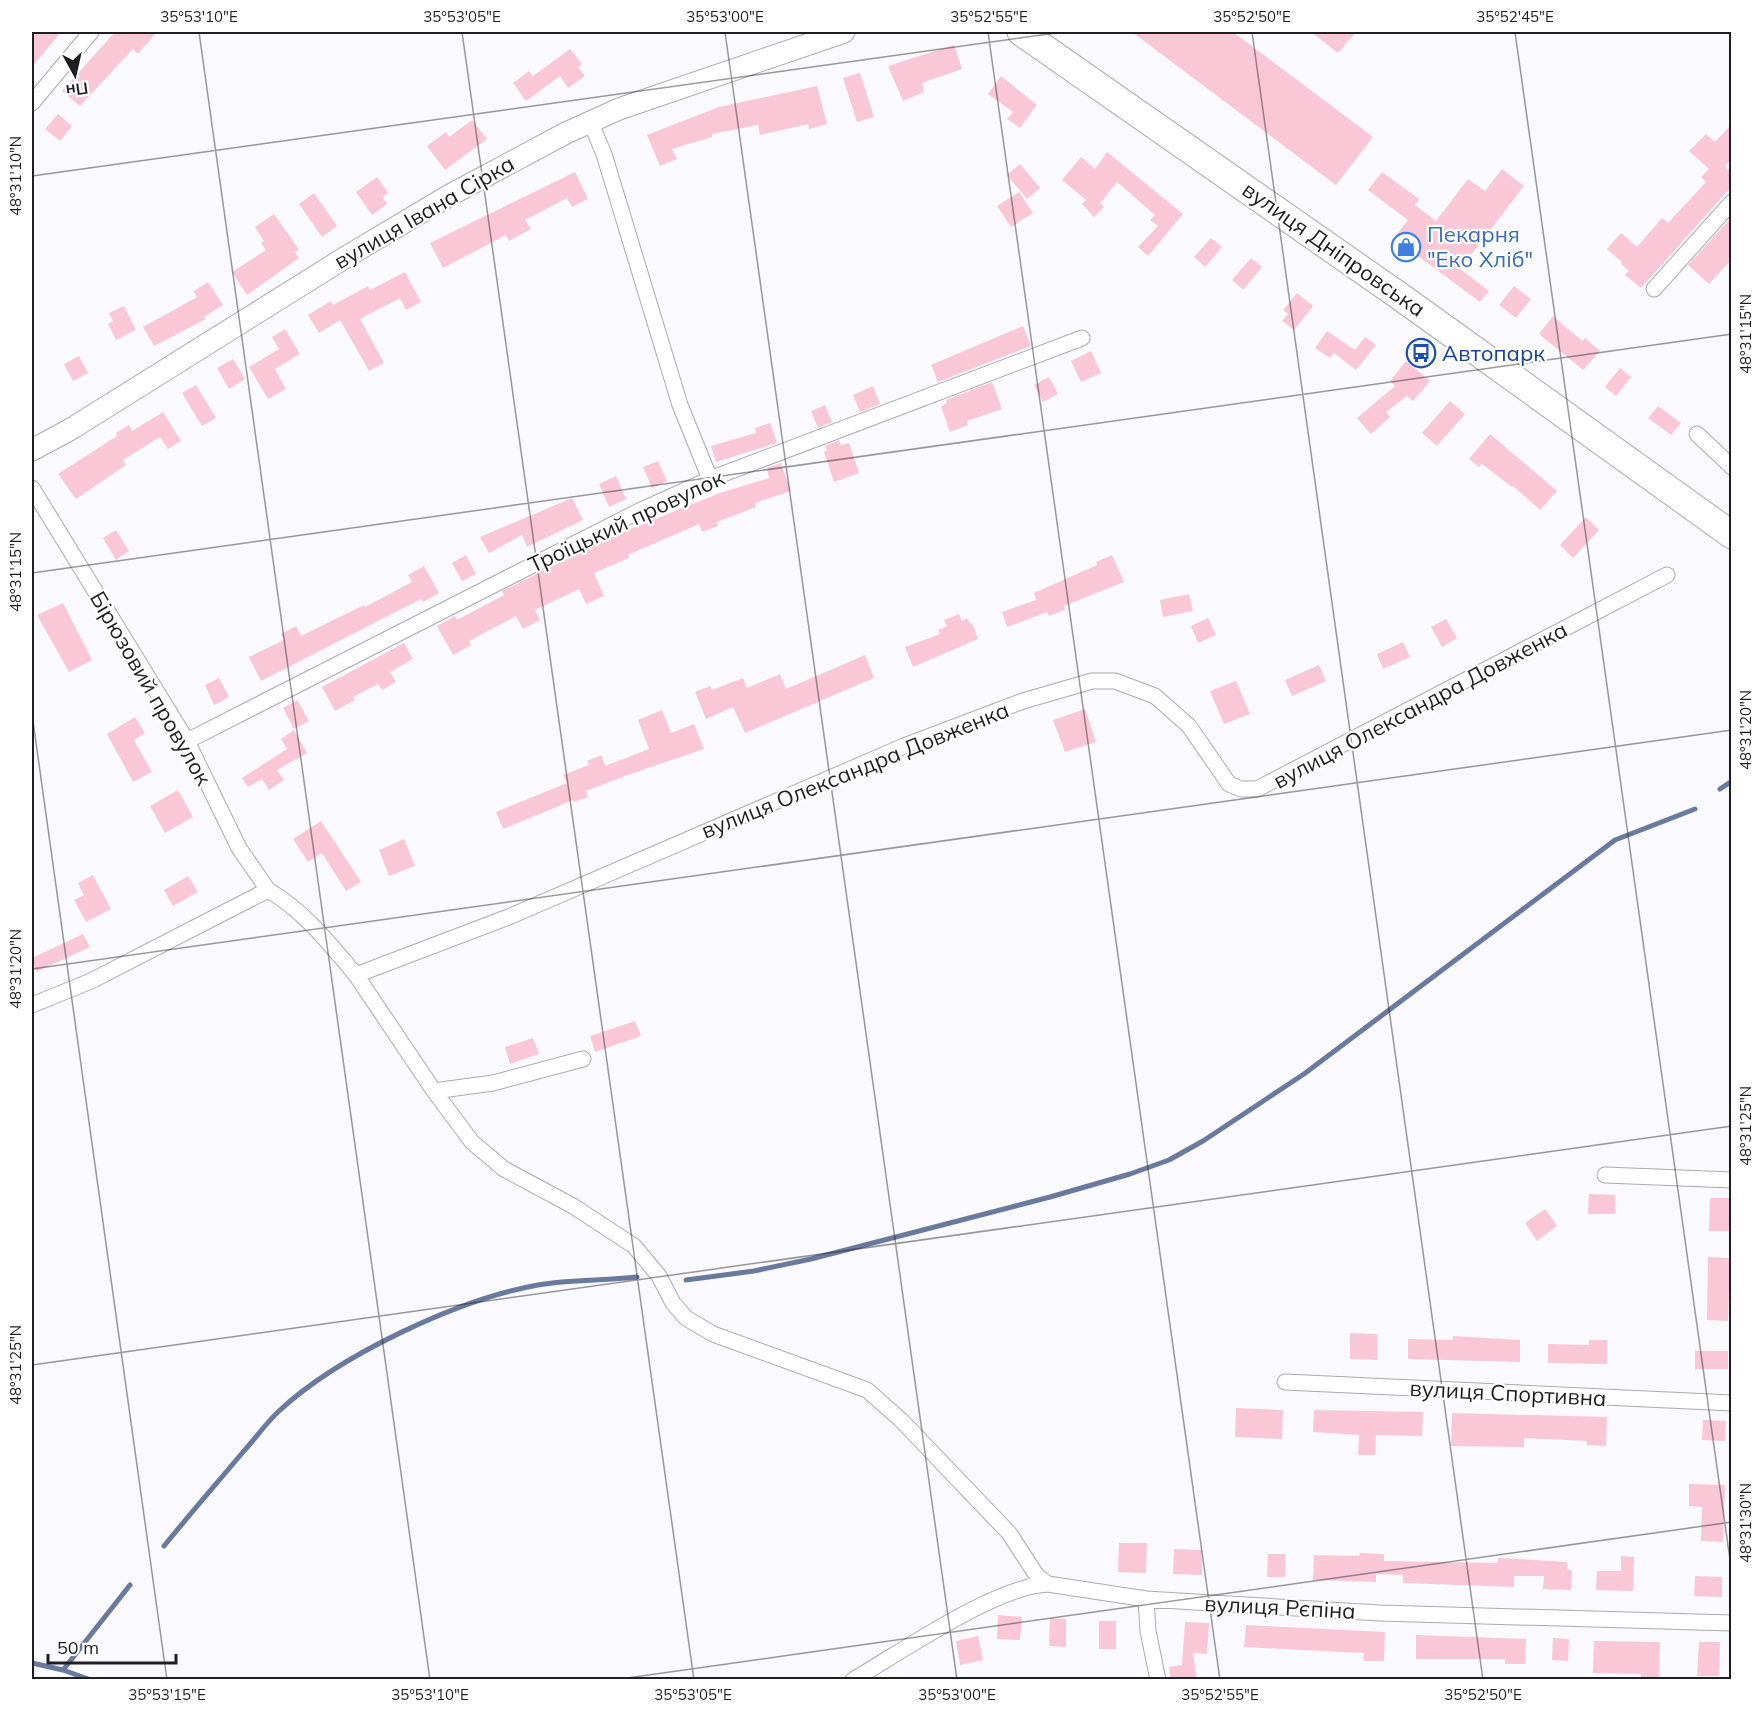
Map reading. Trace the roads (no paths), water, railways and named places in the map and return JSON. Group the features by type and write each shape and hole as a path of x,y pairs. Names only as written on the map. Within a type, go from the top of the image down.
{"highway":[{"name":"вулиця Дніпровська","path":"1021,32 1407,300 1731,535"}],"street":[{"path":"32,103 92,32"},
{"name":"вулиця Івана Сірка","path":"32,450 71,429 440,200 591,121 844,32"},
{"path":"591,121 604,154 680,405 710,479"},
{"path":"1654,290 1731,202"},
{"name":"Троїцький провулок","path":"187,741 639,511 710,479 1082,338"},
{"path":"1697,434 1731,467"},
{"name":"Бірюзовий провулок","path":"32,488 187,741 238,848 268,890"},
{"name":"вулиця Олександра Довженка","path":"356,975 415,955 511,916 904,746 1023,701 1092,681 1114,681 1155,696 1189,726 1229,784 1241,789 1257,789 1667,575"},
{"path":"32,1005 91,981 268,890 286,900 308,920 356,975 472,1143 504,1169 573,1206 634,1246 659,1276 673,1304 686,1318 713,1334 867,1390 901,1420 1009,1533 1037,1576 1048,1584"},
{"path":"434,1091 493,1083 584,1059"},
{"path":"1605,1175 1731,1180"},
{"name":"вулиця Спортивна","path":"1285,1382 1731,1403"},
{"name":"вулиця Рєпіна","path":"853,1680 987,1603 1020,1588 1048,1584 1146,1599 1380,1612 1731,1623"},
{"path":"1146,1599 1148,1631 1158,1680"}],"waterway":[{"path":"1720,789 1732,781"},
{"path":"686,1280 754,1271 811,1259 1050,1197 1169,1160 1203,1141 1304,1074 1615,840 1695,809"},
{"path":"164,1546 279,1411 304,1390 366,1351 436,1317 506,1292 550,1283 637,1277"},
{"path":"91,1680 63,1670 130,1585"},
{"path":"32,1663 63,1670"}],"place":[{"name":"Пекарня \"Еко Хліб\"","path":"1406,247"},
{"name":"Автопарк","path":"1421,353"}]}
